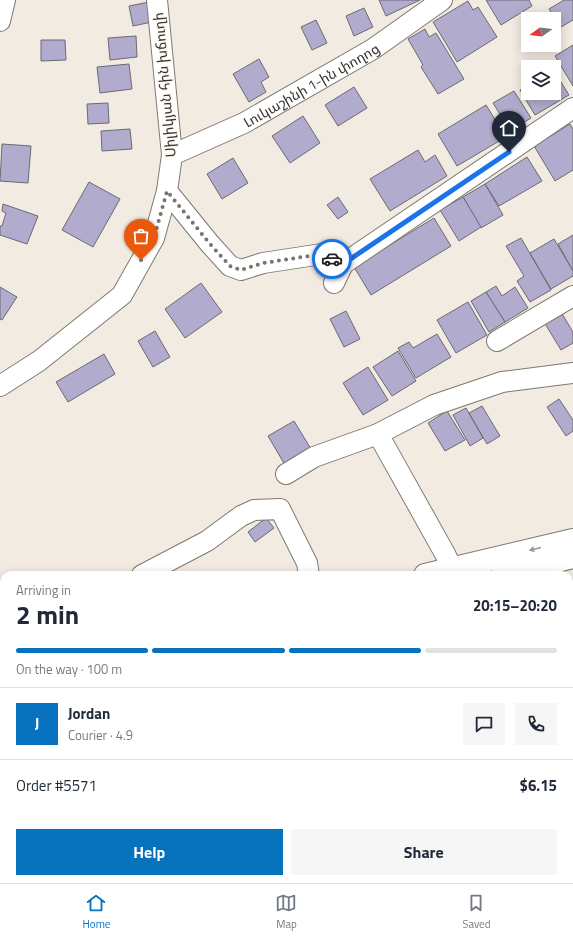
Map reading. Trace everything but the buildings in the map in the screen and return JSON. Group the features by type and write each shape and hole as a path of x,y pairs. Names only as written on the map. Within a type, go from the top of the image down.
{"highway":[{"path":"440,571 573,540"},
{"path":"518,571 573,557"}],"street":[{"path":"0,21 5,0"},
{"name":"Սիլիկյան հին խճուղի","path":"0,386 39,361 122,295 154,238 167,191 172,155 157,0"},
{"name":"Լուկաշինի 1-ին փողոց","path":"172,155 251,119 373,49 442,0"},
{"path":"334,283 343,264 573,108"},
{"path":"167,191 230,266 241,270 263,263 322,254 343,264"},
{"path":"497,341 573,296"},
{"path":"286,474 314,457 378,434 434,405 502,382 573,373"},
{"path":"378,434 452,568"},
{"path":"150,571 207,541 241,516 254,510 280,509 307,563 308,571"}],"way so far":[{"path":"141,260 154,238 167,191 230,266 241,270 263,263 322,254 332,259"}],"route":[{"path":"332,259 343,264 509,152"}]}
